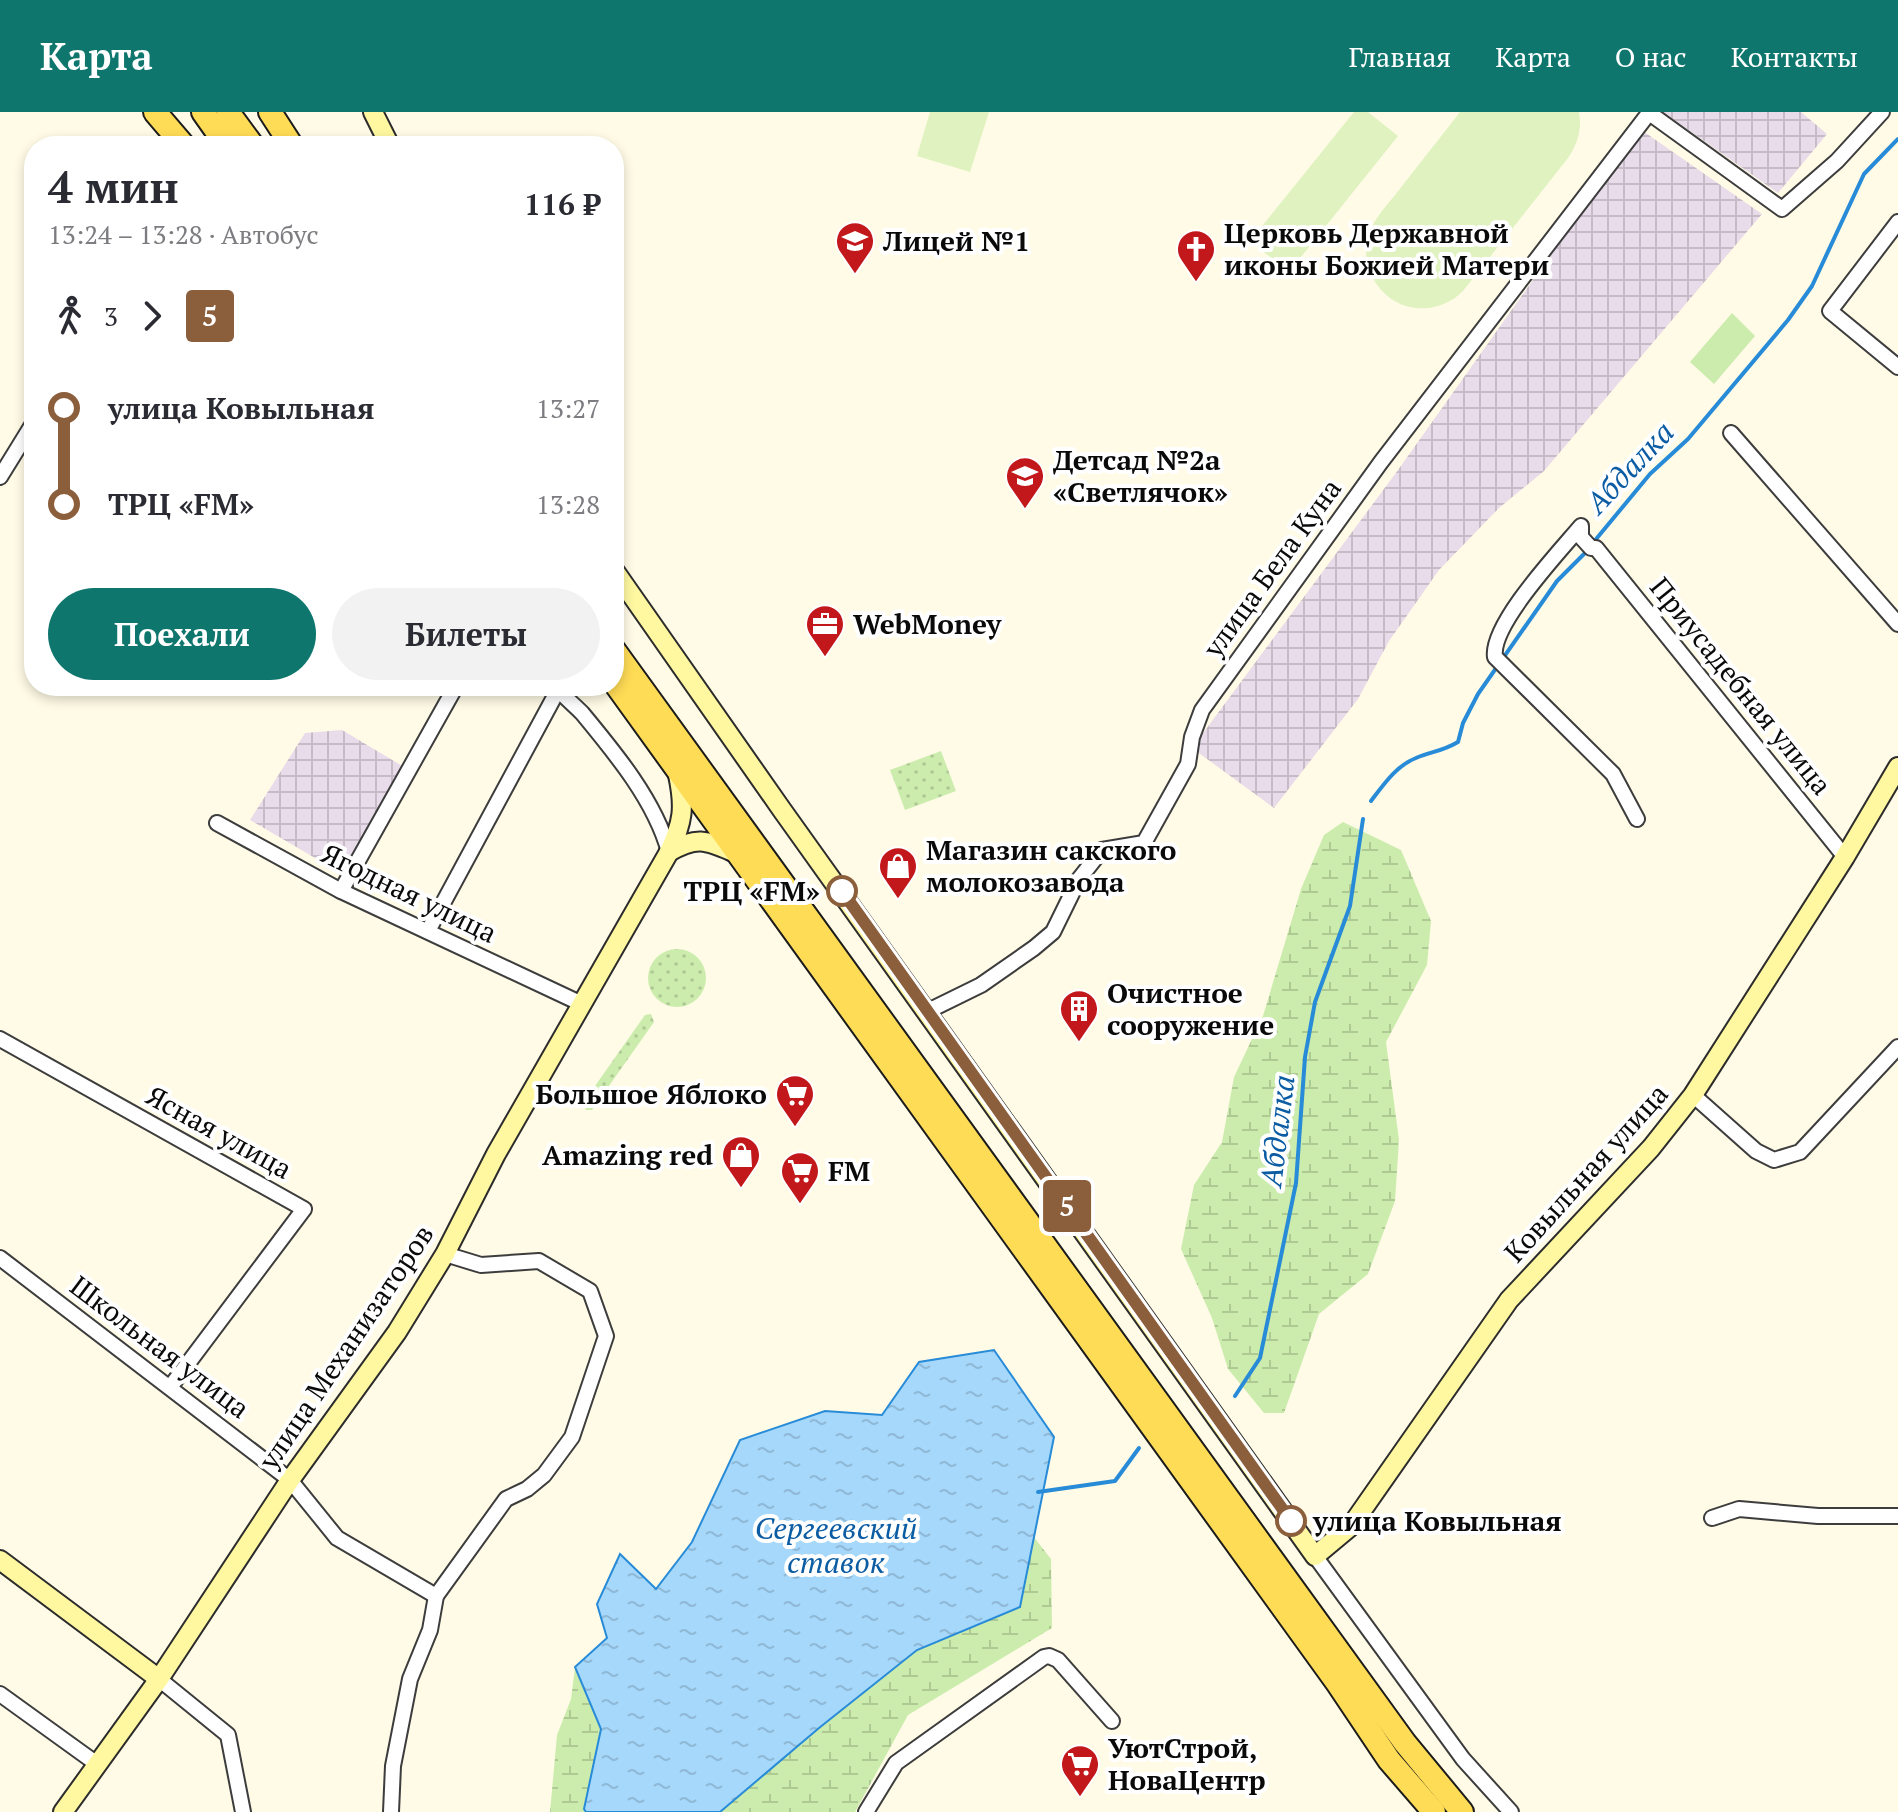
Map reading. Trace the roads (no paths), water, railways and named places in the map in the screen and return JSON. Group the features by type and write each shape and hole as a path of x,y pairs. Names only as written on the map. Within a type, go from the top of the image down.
{"main road":[{"path":"155,112 175,136"},
{"path":"203,112 220,136"},
{"path":"228,112 246,136"},
{"path":"270,112 286,136"},
{"path":"624,664 1405,1743 1462,1812"},
{"path":"624,696 1338,1684 1389,1760 1434,1812"}],"street":[{"path":"373,112 385,136"},
{"name":"улица Бела Куна","path":"928,1011 981,985 1053,932 1079,879 1102,850 1144,843 1188,764 1192,737 1202,710 1381,462 1648,112 1782,209 1837,161 1882,112"},
{"path":"1898,222 1830,311 1898,367"},
{"path":"1731,433 1898,624"},
{"path":"0,477 24,438"},
{"name":"Приусадебная улица","path":"1637,819 1613,774 1500,663 1494,648 1519,601 1581,526 1590,544 1845,857"},
{"path":"624,584 1315,1556 1463,1759 1511,1812"},
{"path":"341,891 450,696"},
{"path":"428,931 552,696"},
{"path":"564,696 581,713 635,783 662,828 669,852 697,840 738,854"},
{"name":"улица Механизаторов","path":"63,1812 159,1679 290,1480 397,1332 445,1254 496,1154 669,852 682,823 683,809 676,766"},
{"name":"Ковыльная улица","path":"1315,1556 1351,1526 1509,1300 1651,1148 1693,1095 1845,857 1898,767"},
{"name":"Ягодная улица","path":"217,823 341,891 582,1004"},
{"name":"Ясная улица","path":"0,1039 304,1209 171,1386"},
{"path":"1693,1095 1756,1151 1774,1160 1800,1152 1898,1047"},
{"path":"391,1812 393,1766 410,1679 430,1630 436,1596 506,1499 527,1489 544,1475 566,1447 606,1336 590,1291 539,1261 481,1265 445,1254"},
{"name":"Школьная улица","path":"1,1259 290,1480 337,1538 436,1596"},
{"path":"1712,1518 1739,1509 1818,1516 1898,1516"},
{"path":"0,1560 159,1679 228,1735 243,1812"},
{"path":"866,1812 896,1763 1044,1657 1058,1660 1112,1721"},
{"path":"0,1694 97,1764"}],"water":[{"name":"Сергеевский ставок","path":"994,1350 1054,1437 1020,1607 917,1650 720,1812 586,1812 584,1809 601,1729 575,1667 607,1638 597,1604 620,1554 656,1589 692,1542 740,1440 825,1411 882,1415 919,1362"}],"waterway":[{"name":"Абдалка","path":"1592,544 1650,474 1688,439 1788,320 1812,286 1864,174 1898,139"},
{"name":"Абдалка","path":"1371,801 1402,766 1458,742 1463,723 1478,694 1557,581 1587,551"},
{"name":"Абдалка","path":"1235,1396 1260,1358 1296,1183 1305,1057 1315,1002 1350,906 1363,819"},
{"name":"Абдалка","path":"1038,1492 1115,1481 1139,1448"}],"place":[{"name":"Лицей №1","path":"855,275"},
{"name":"Церковь Державной иконы Божией Матери","path":"1196,283"},
{"name":"Детсад №2а «Светлячок»","path":"1025,510"},
{"name":"WebMoney","path":"825,658"},
{"name":"ТРЦ «FM»","path":"842,891"},
{"name":"Магазин сакского молокозавода","path":"898,900"},
{"name":"Очистное сооружение","path":"1079,1043"},
{"name":"Большое Яблоко","path":"795,1128"},
{"name":"Amazing red","path":"741,1189"},
{"name":"FM","path":"800,1205"},
{"name":"улица Ковыльная","path":"1291,1521"},
{"name":"УютСтрой, НоваЦентр","path":"1080,1798"}]}
